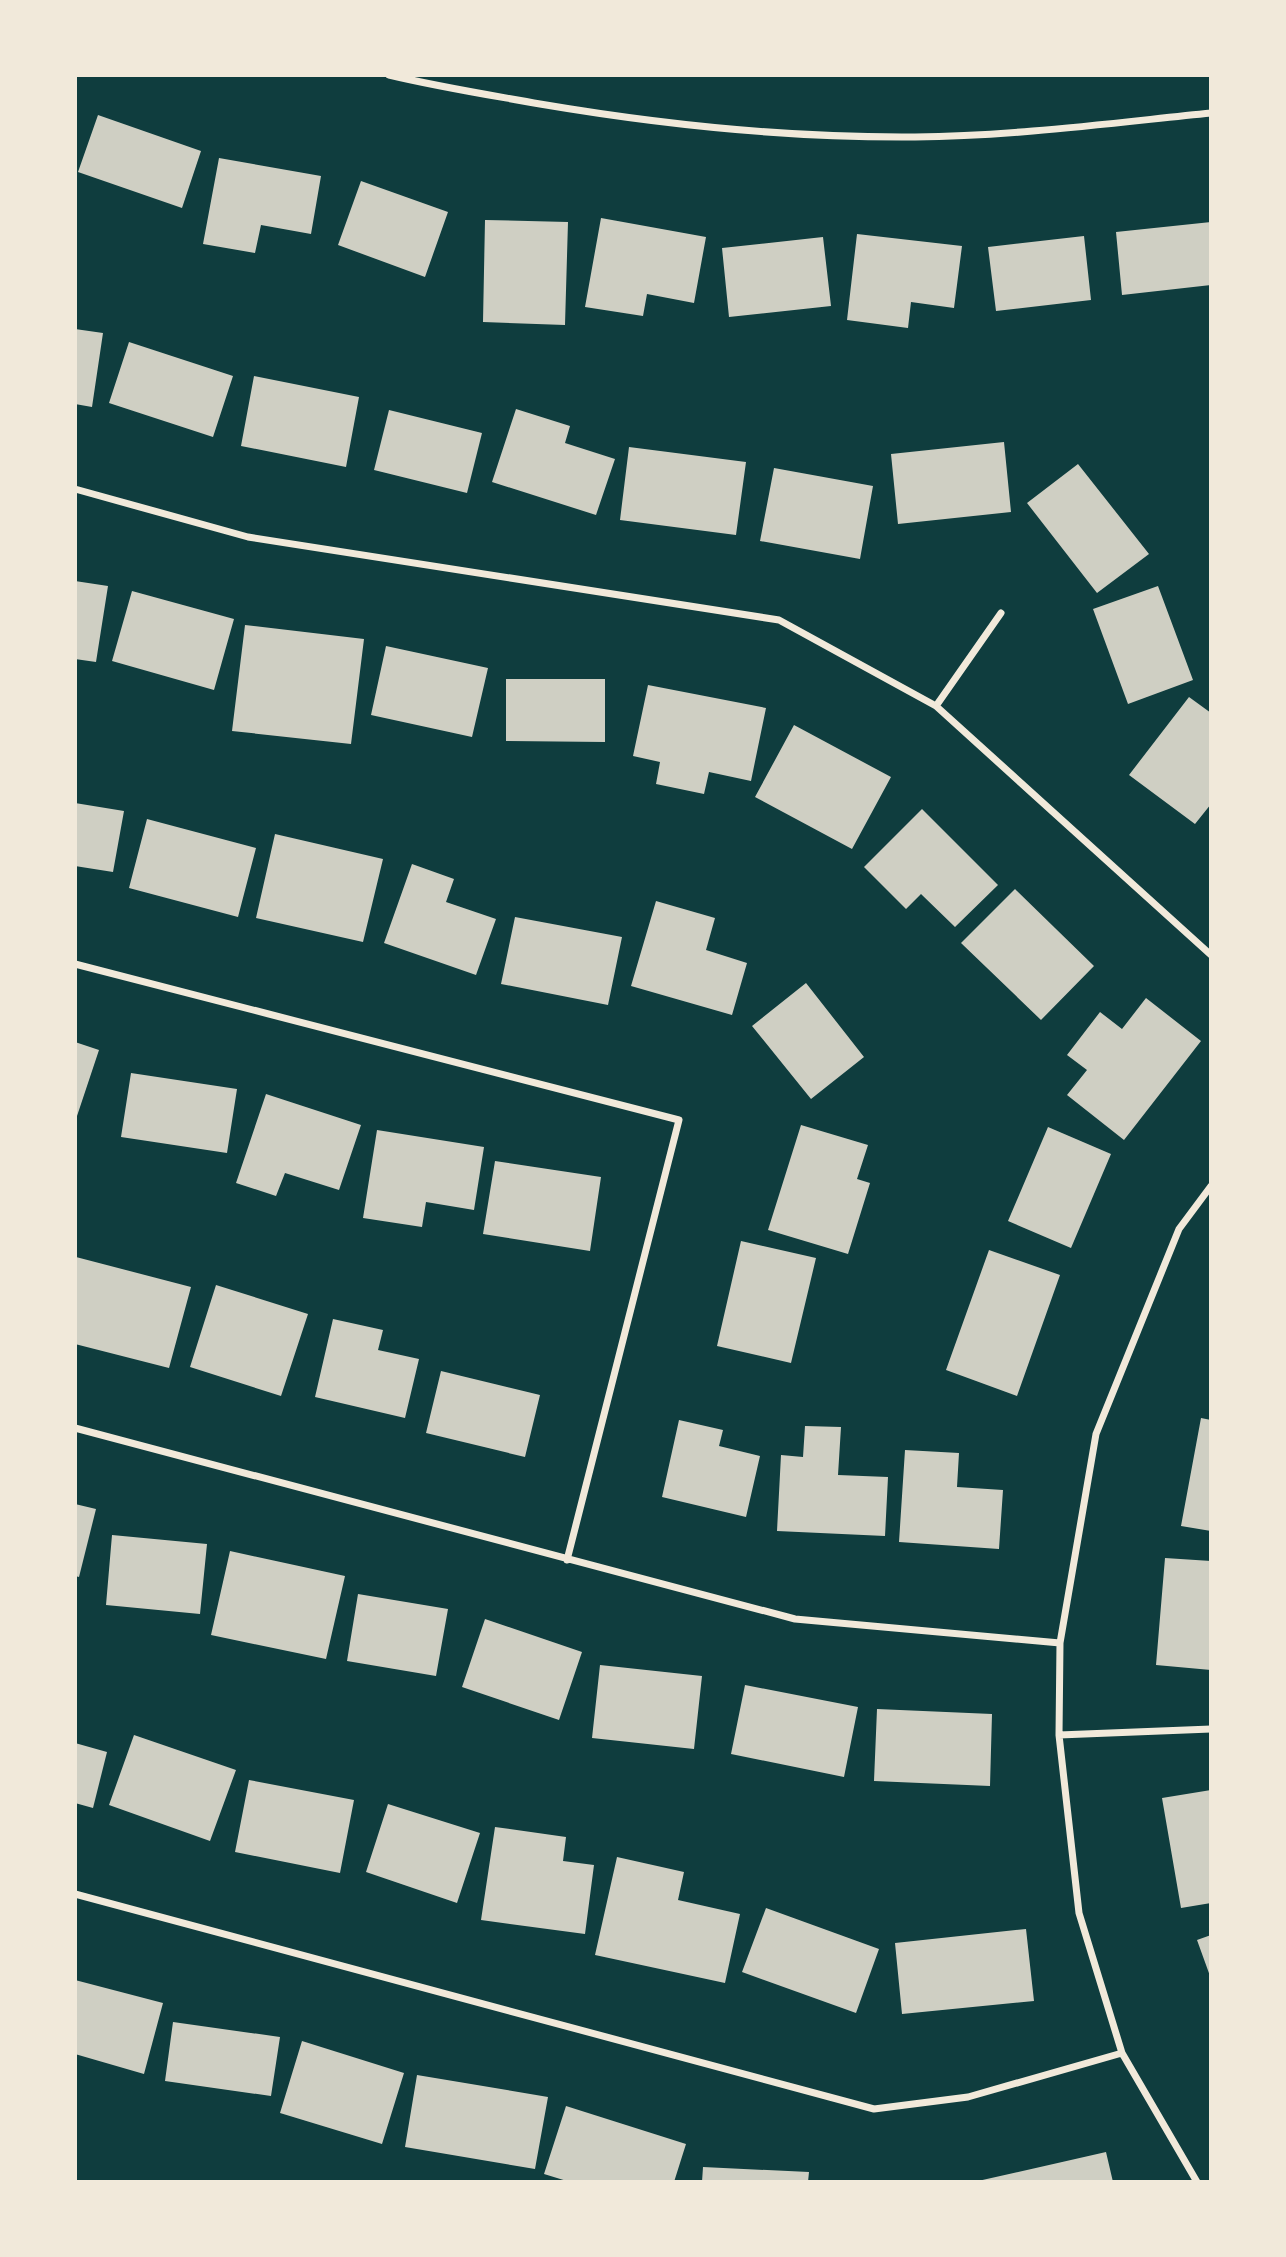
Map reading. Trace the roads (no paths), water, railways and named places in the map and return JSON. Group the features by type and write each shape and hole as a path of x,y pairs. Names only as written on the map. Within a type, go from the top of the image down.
{"street":[{"path":"389,75 435,86 633,119 776,134 915,137 1020,132 1211,113"},
{"path":"75,489 248,537 779,620 936,706 1211,955"},
{"path":"936,706 1001,613"},
{"path":"75,964 679,1120 567,1560"},
{"path":"1197,2182 1122,2053 1079,1913 1059,1735 1060,1643 1096,1434 1179,1228 1211,1186"},
{"path":"75,1429 795,1619 1060,1643"},
{"path":"1059,1735 1211,1729"},
{"path":"75,1894 874,2109 968,2097 1122,2053"}]}
